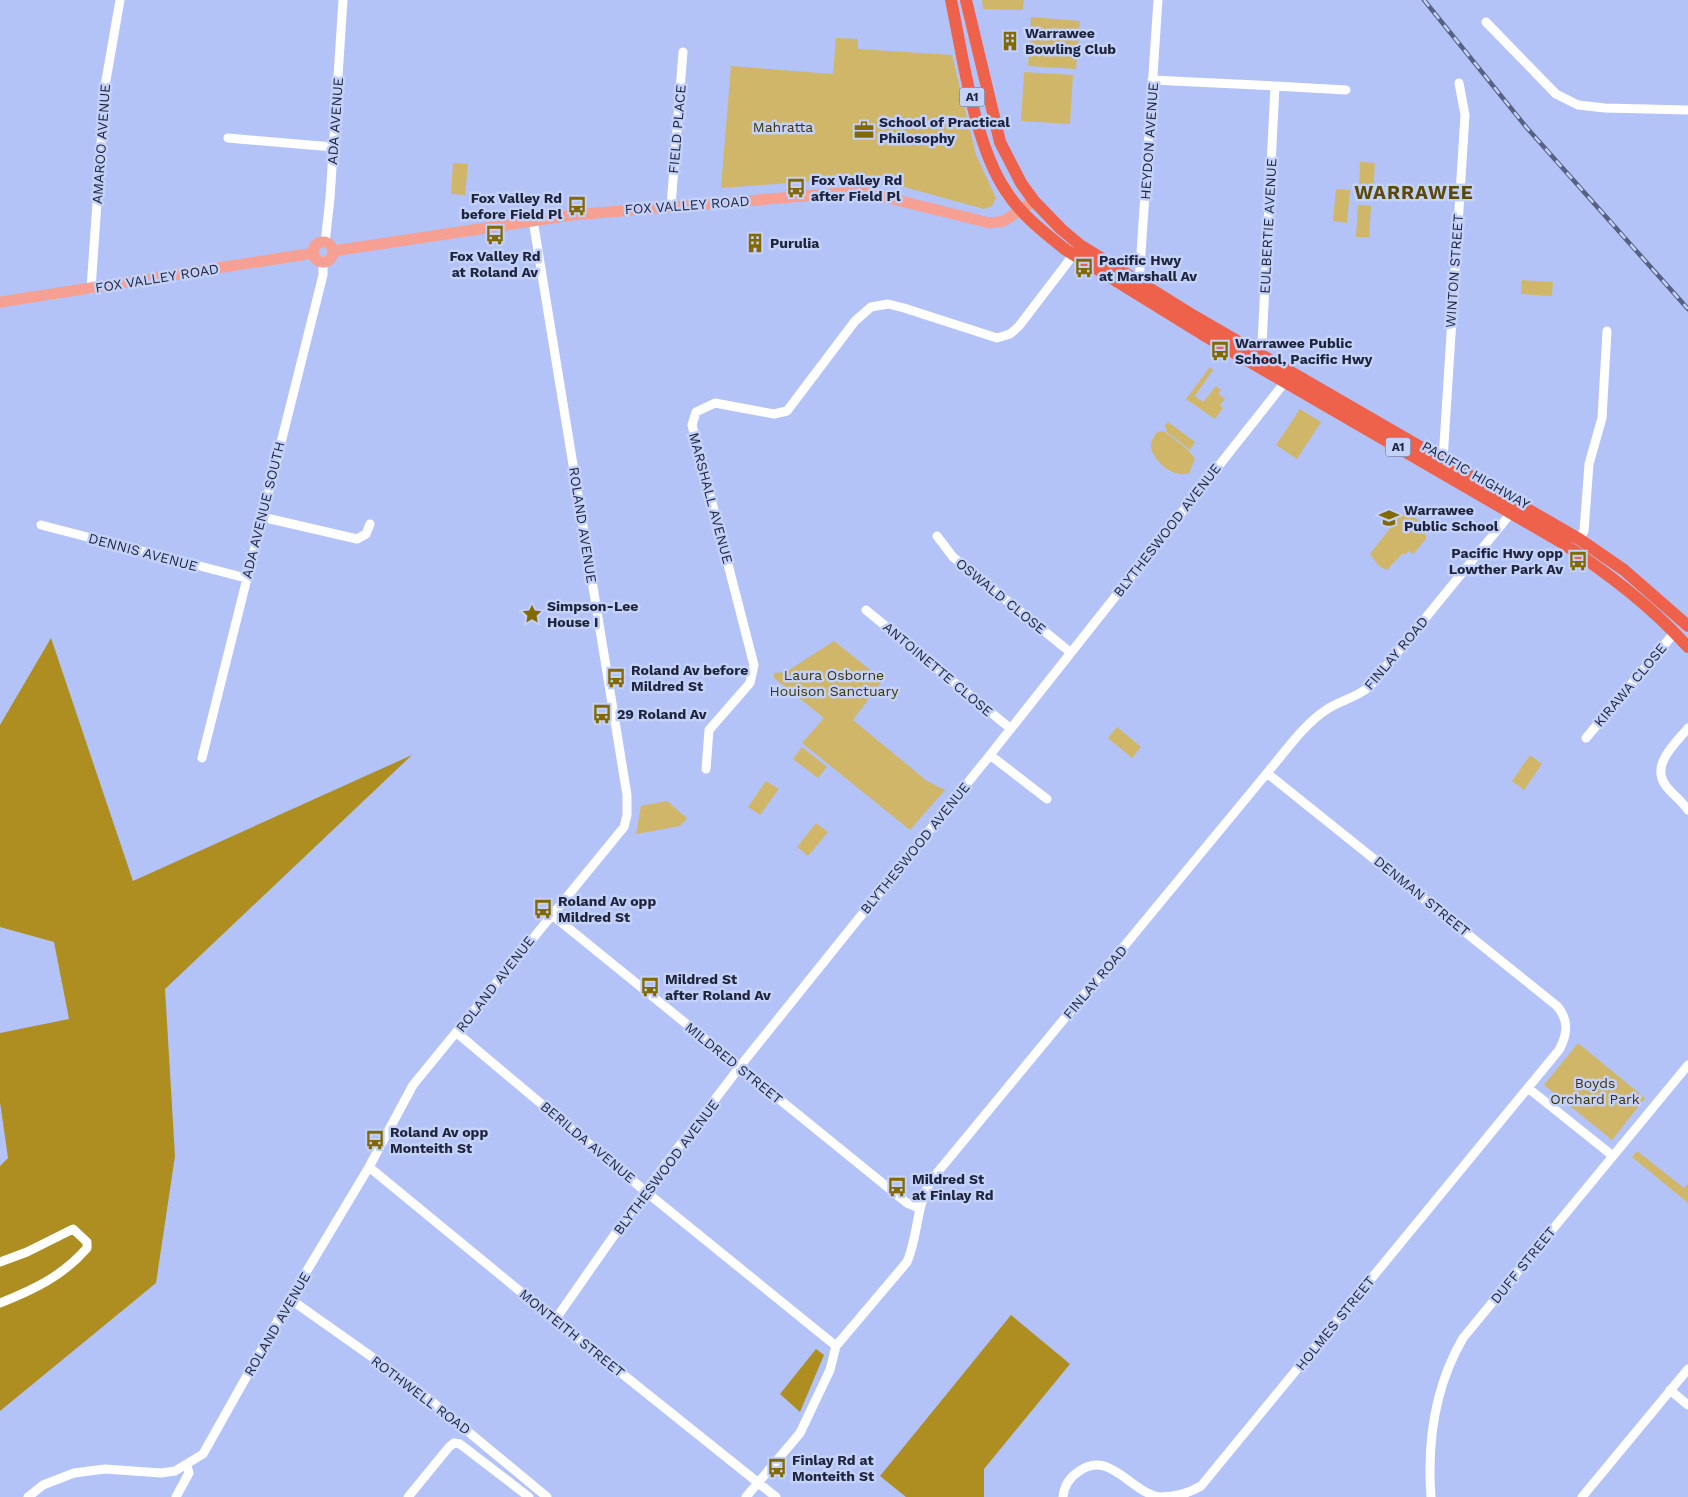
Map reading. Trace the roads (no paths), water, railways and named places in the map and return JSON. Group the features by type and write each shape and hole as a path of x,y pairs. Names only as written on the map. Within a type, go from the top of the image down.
{"highway":[{"name":"PACIFIC HIGHWAY","path":"951,0 986,152 1005,190 1021,210 1047,235 1074,254 1258,360 1443,460 1579,539 1624,570 1688,626"},
{"name":"PACIFIC HIGHWAY","path":"966,0 1000,142 1014,171 1034,201 1061,229 1080,244 1258,360 1284,382 1511,512 1612,576 1675,632 1688,647"}],"main road":[{"name":"FOX VALLEY ROAD","path":"329,247 532,220 671,206 855,192 872,194 986,223 1004,221 1034,201"},
{"path":"316,245 329,247 330,258 323,262 317,259 314,253 316,245"},
{"name":"FOX VALLEY ROAD","path":"0,302 314,253"}],"street":[{"name":"AMAROO AVENUE","path":"91,289 105,86 120,0"},
{"name":"ADA AVENUE","path":"329,247 333,147 343,0"},
{"name":"HEYDON AVENUE","path":"1139,283 1158,0"},
{"path":"1486,22 1556,94 1578,105 1606,108 1688,110"},
{"name":"FIELD PLACE","path":"671,206 683,52"},
{"path":"1152,80 1346,90"},
{"name":"WINTON STREET","path":"1443,460 1464,115 1459,83"},
{"name":"EULBERTIE AVENUE","path":"1258,360 1275,86"},
{"path":"228,138 333,147"},
{"name":"ROLAND AVENUE","path":"188,1466 204,1454 290,1299 369,1167 413,1085 457,1033 551,914 620,833 626,821 628,805 532,220"},
{"name":"MARSHALL AVENUE","path":"706,769 709,730 750,684 754,665 692,425 696,412 715,403 774,414 787,411 856,321 871,307 888,304 997,338 1010,334 1019,326 1074,254"},
{"name":"ADA AVENUE SOUTH","path":"202,758 322,275 323,262"},
{"path":"1579,539 1584,532 1589,464 1602,418 1607,331"},
{"name":"BLYTHESWOOD AVENUE","path":"555,1320 645,1191 739,1068 1011,729 1284,382"},
{"name":"FINLAY ROAD","path":"746,1497 800,1433 830,1370 836,1346 907,1262 913,1248 919,1208 932,1179 1267,773 1317,716 1328,708 1362,692 1370,686 1511,512"},
{"path":"262,517 357,539 366,534 370,524"},
{"name":"DENNIS AVENUE","path":"41,525 246,578"},
{"name":"OSWALD CLOSE","path":"938,536 953,557 1070,652"},
{"name":"ANTOINETTE CLOSE","path":"866,610 1011,729"},
{"name":"KIRAWA CLOSE","path":"1586,738 1675,632"},
{"path":"1688,728 1663,760 1661,767 1663,781 1688,810"},
{"path":"990,754 1047,799"},
{"name":"DENMAN STREET","path":"1267,773 1557,1006 1566,1019 1567,1027"},
{"name":"MILDRED STREET","path":"551,914 907,1203 919,1208"},
{"name":"HOLMES STREET","path":"1063,1497 1068,1480 1085,1467 1097,1465 1111,1468 1147,1492 1160,1497 1188,1493 1201,1486 1559,1050 1567,1027"},
{"name":"BERILDA AVENUE","path":"457,1033 645,1191 836,1346"},
{"name":"DUFF STREET","path":"1431,1497 1430,1445 1438,1400 1454,1353 1463,1338 1688,1065"},
{"path":"1528,1088 1613,1156"},
{"name":"MONTEITH STREET","path":"369,1167 555,1320 776,1497"},
{"path":"0,1262 27,1252 73,1229 87,1242 87,1248 77,1260 49,1281 0,1303"},
{"name":"ROTHWELL ROAD","path":"290,1299 412,1386 547,1497"},
{"path":"1582,1497 1688,1369"},
{"path":"1670,1390 1688,1405"},
{"path":"408,1497 454,1443 460,1444 529,1497"},
{"path":"28,1497 43,1485 74,1473 89,1470 161,1473 175,1472 188,1466 189,1473 176,1497"}],"railway":[{"path":"1424,0 1527,128 1688,309"}],"place":[{"name":"Warrawee Bowling Club","path":"1010,41"},
{"name":"School of Practical Philosophy","path":"864,130"},
{"name":"Fox Valley Rd after Field Pl","path":"796,188"},
{"name":"Fox Valley Rd before Field Pl","path":"577,206"},
{"name":"Fox Valley Rd at Roland Av","path":"495,235"},
{"name":"Purulia","path":"755,243"},
{"name":"Pacific Hwy at Marshall Av","path":"1084,268"},
{"name":"Warrawee Public School, Pacific Hwy","path":"1220,351"},
{"name":"Warrawee Public School","path":"1389,518"},
{"name":"Pacific Hwy opp Lowther Park Av","path":"1578,561"},
{"name":"Simpson-Lee House I","path":"532,614"},
{"name":"Roland Av before Mildred St","path":"616,678"},
{"name":"29 Roland Av","path":"602,714"},
{"name":"Roland Av opp Mildred St","path":"543,909"},
{"name":"Mildred St after Roland Av","path":"650,987"},
{"name":"Roland Av opp Monteith St","path":"375,1140"},
{"name":"Mildred St at Finlay Rd","path":"897,1187"},
{"name":"Finlay Rd at Monteith St","path":"777,1468"}],"district":[{"name":"WARRAWEE","path":"1414,192"}],"park label":[{"name":"Mahratta","path":"783,127"},
{"name":"Laura Osborne Houison Sanctuary","path":"834,684"},
{"name":"Boyds Orchard Park","path":"1595,1092"}]}
